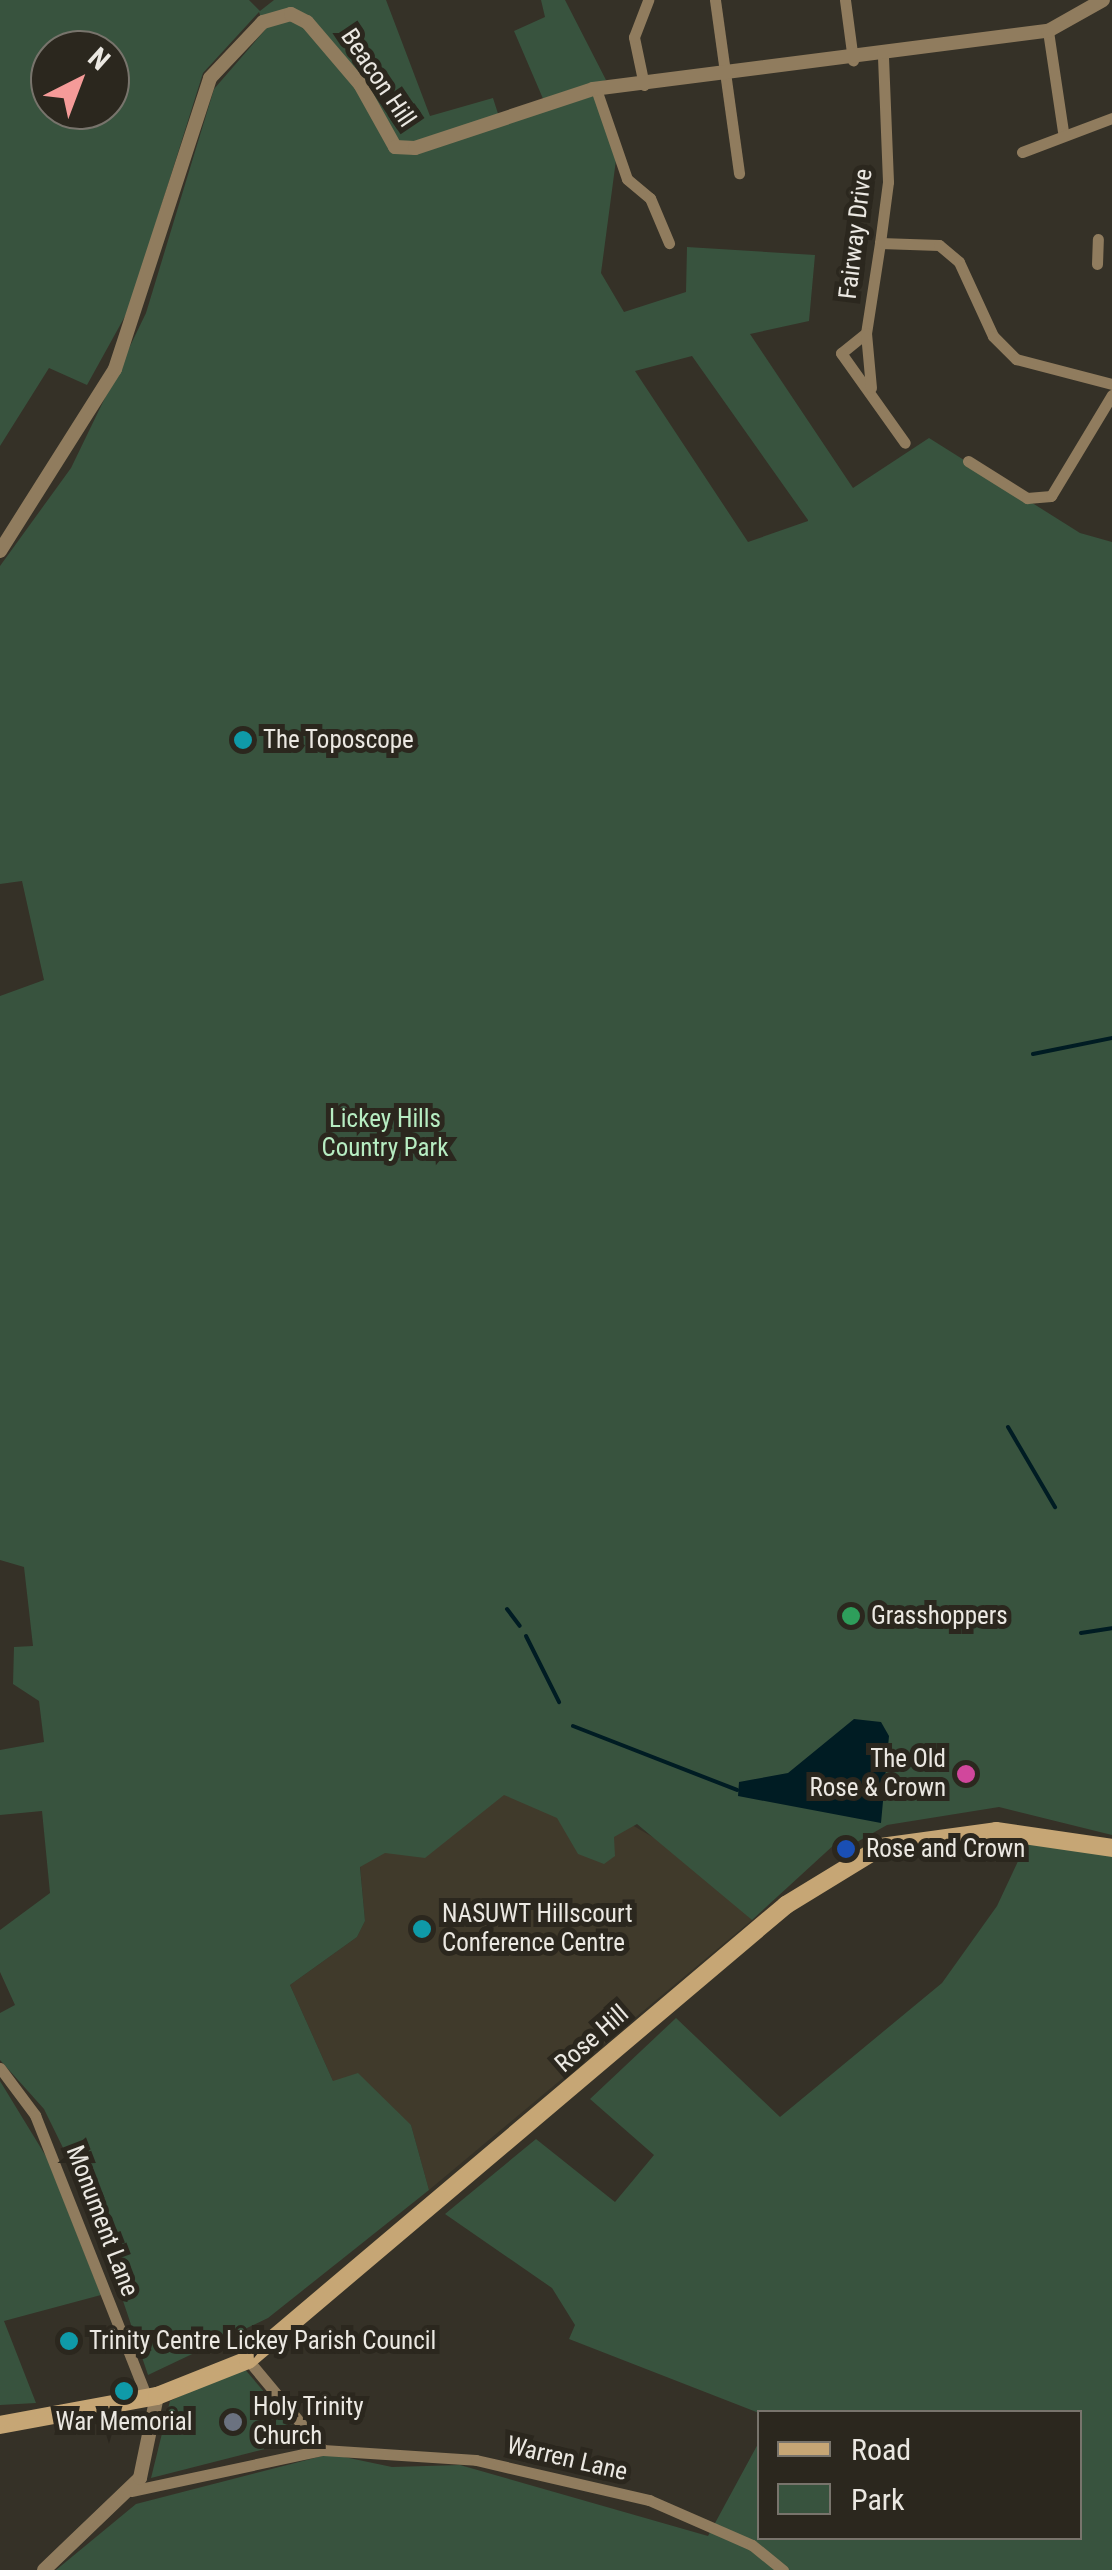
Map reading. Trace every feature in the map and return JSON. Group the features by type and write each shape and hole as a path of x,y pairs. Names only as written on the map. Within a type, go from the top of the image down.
{"main road":[{"name":"Rose Hill","path":"0,2425 152,2397 248,2360 786,1905 881,1847 949,1834 1038,1833 1112,1848"}],"street":[{"path":"644,85 634,37 648,0"},
{"path":"715,0 729,77 739,174"},
{"path":"846,0 853,62"},
{"name":"Beacon Hill","path":"0,551 115,369 210,78 263,22 291,14 330,42 396,146 596,89 853,62 1048,31 1103,0"},
{"path":"1048,31 1063,131"},
{"name":"Fairway Drive","path":"883,57 888,182 880,243 866,332 841,353 904,443"},
{"path":"596,89 627,179 650,198 669,243"},
{"path":"1022,152 1063,131 1112,118"},
{"path":"880,243 939,245 959,262 993,336 1016,359 1112,384"},
{"path":"1098,264 1098,244 1112,251"},
{"path":"866,332 871,392"},
{"path":"968,461 1027,498 1051,496 1112,395"},
{"name":"Monument Lane","path":"0,2068 36,2115 152,2397"},
{"path":"248,2360 323,2450"},
{"path":"44,2570 131,2491 152,2397"},
{"name":"Warren Lane","path":"131,2491 323,2450 476,2460 649,2500 720,2528 783,2570"}],"shaded area":[{"name":"NASUWT Hillscourt Conference Centre","path":"521,1760 685,1856 752,1920 429,2190 411,2125 333,2081 290,1985 357,1937 365,1921 360,1865"}],"green space":[{"name":"Lickey Hills Country Park","path":"0,0 249,0 260,11 274,0 386,0 430,116 493,98 500,120 601,94 618,145 601,273 624,312 686,292 687,247 815,255 809,321 750,334 853,488 929,438 1080,533 1112,542 1112,1835 999,1807 887,1825 850,1846 836,1843 752,1920 637,1824 614,1837 615,1856 604,1864 578,1854 557,1818 504,1795 425,1858 385,1853 360,1867 365,1921 357,1937 290,1985 333,2081 358,2073 411,2125 429,2190 268,2318 148,2375 90,2203 44,2109 0,2060 0,2013 15,2005 0,1972 0,1930 50,1893 42,1811 0,1815 0,1750 44,1742 39,1701 13,1684 14,1647 33,1646 24,1567 0,1560 0,996 44,980 22,881 0,884 0,566 71,468 146,313 214,89 265,30 259,12 203,73 129,309 87,385 49,368 0,446","holes":["692,356 808,520 748,542 635,371"]},
{"path":"541,0 565,0 606,80 544,101 514,31 545,17"},
{"path":"1027,1842 1112,1851 1112,2570 56,2570 136,2504 330,2454 392,2467 460,2465 708,2536 757,2446 757,2540 1082,2540 1082,2410 757,2412 569,2339 575,2325 552,2288 445,2214 536,2139 615,2202 654,2155 590,2099 676,2018 780,2117 942,1983 997,1906"},
{"path":"0,2081 47,2158 101,2295 4,2321 36,2403 0,2405"},
{"path":"243,2367 304,2439 151,2478 170,2401"}],"water":[{"path":"854,1719 881,1722 889,1736 881,1823 738,1796 739,1782 788,1773"}],"waterway":[{"path":"1033,1054 1112,1038"},
{"path":"1008,1427 1055,1507"},
{"path":"507,1609 520,1626"},
{"path":"1081,1633 1112,1628"},
{"path":"526,1636 559,1702"},
{"path":"573,1726 737,1790"}],"place":[{"name":"The Toposcope","path":"243,740"},
{"name":"Grasshoppers","path":"851,1616"},
{"name":"The Old Rose & Crown","path":"966,1774"},
{"name":"Rose and Crown","path":"846,1849"},
{"name":"NASUWT Hillscourt Conference Centre","path":"422,1929"},
{"name":"Trinity Centre Lickey Parish Council","path":"69,2341"},
{"name":"War Memorial","path":"124,2391"},
{"name":"Holy Trinity Church","path":"233,2422"}]}
